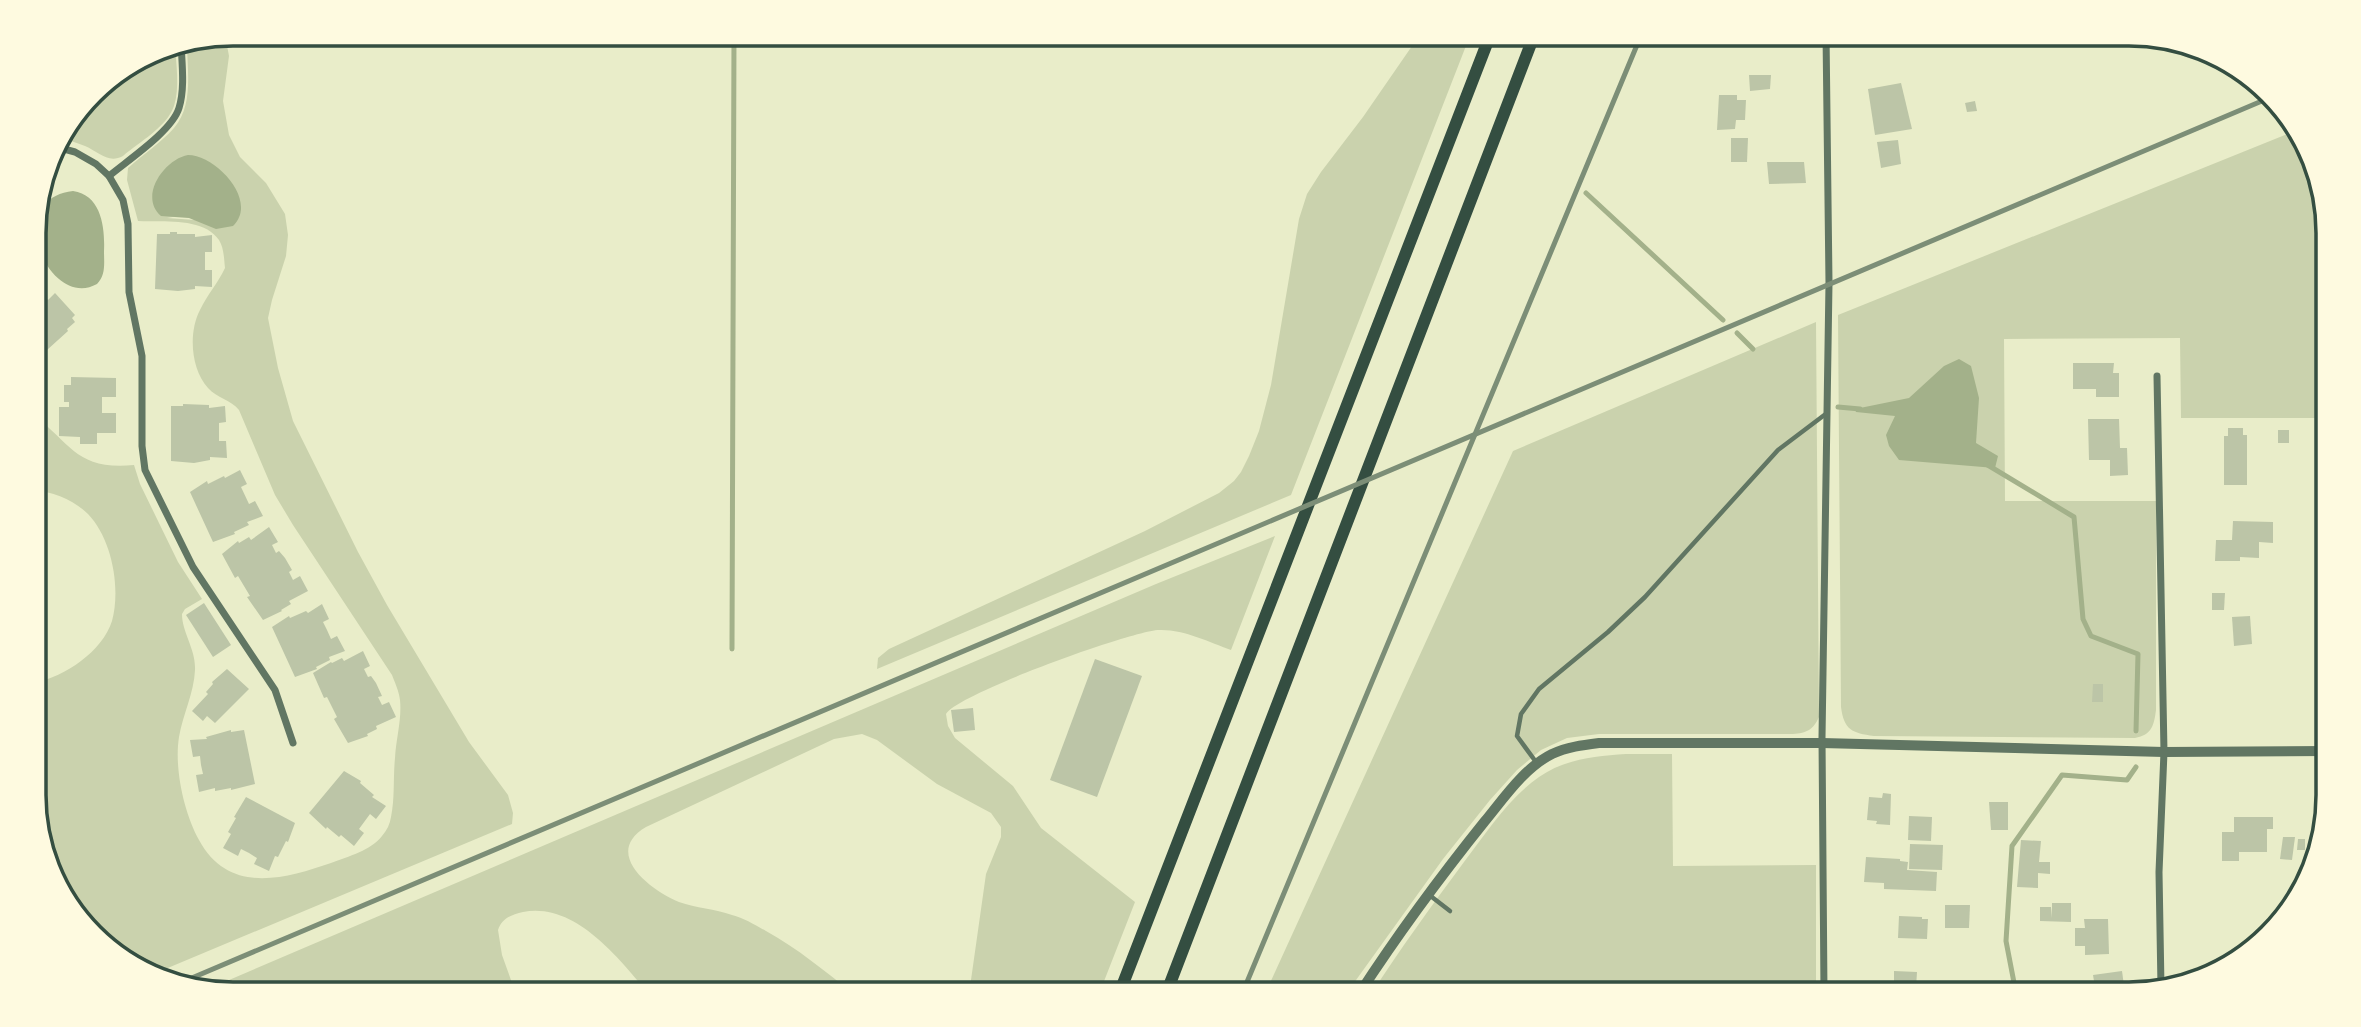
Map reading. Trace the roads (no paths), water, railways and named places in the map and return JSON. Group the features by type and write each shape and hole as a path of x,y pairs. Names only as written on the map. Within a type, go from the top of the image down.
{"main road":[{"path":"1123,982 1485,46"},
{"path":"1170,982 1530,46"}],"street":[{"path":"1824,981 1822,743 1829,283 1826,46"},
{"path":"109,176 160,133 177,113 182,95 181,53"},
{"path":"65,150 92,160 109,176 123,200 127,218 129,292 142,356 143,455 147,475 197,573 275,690 293,743"},
{"path":"2157,376 2164,752 2159,872 2161,979"},
{"path":"1367,981 1428,894 1516,783 1553,754 1578,746 1599,743 1822,743 2164,752 2316,751"}],"lane":[{"path":"1538,764 1517,736 1521,714 1539,689 1608,632 1645,597 1778,450 1827,413"},
{"path":"1428,894 1450,911"}],"waterway":[{"path":"732,649 734,46"},
{"path":"1586,193 1723,320"},
{"path":"1737,333 1753,349"},
{"path":"1838,407 1860,409"},
{"path":"1986,464 2074,517 2083,619 2091,636 2138,654 2136,731"},
{"path":"2014,981 2006,941 2012,846 2062,775 2127,780 2136,767"}],"railway":[{"path":"1247,981 1637,46"},
{"path":"193,977 2262,101"}]}
